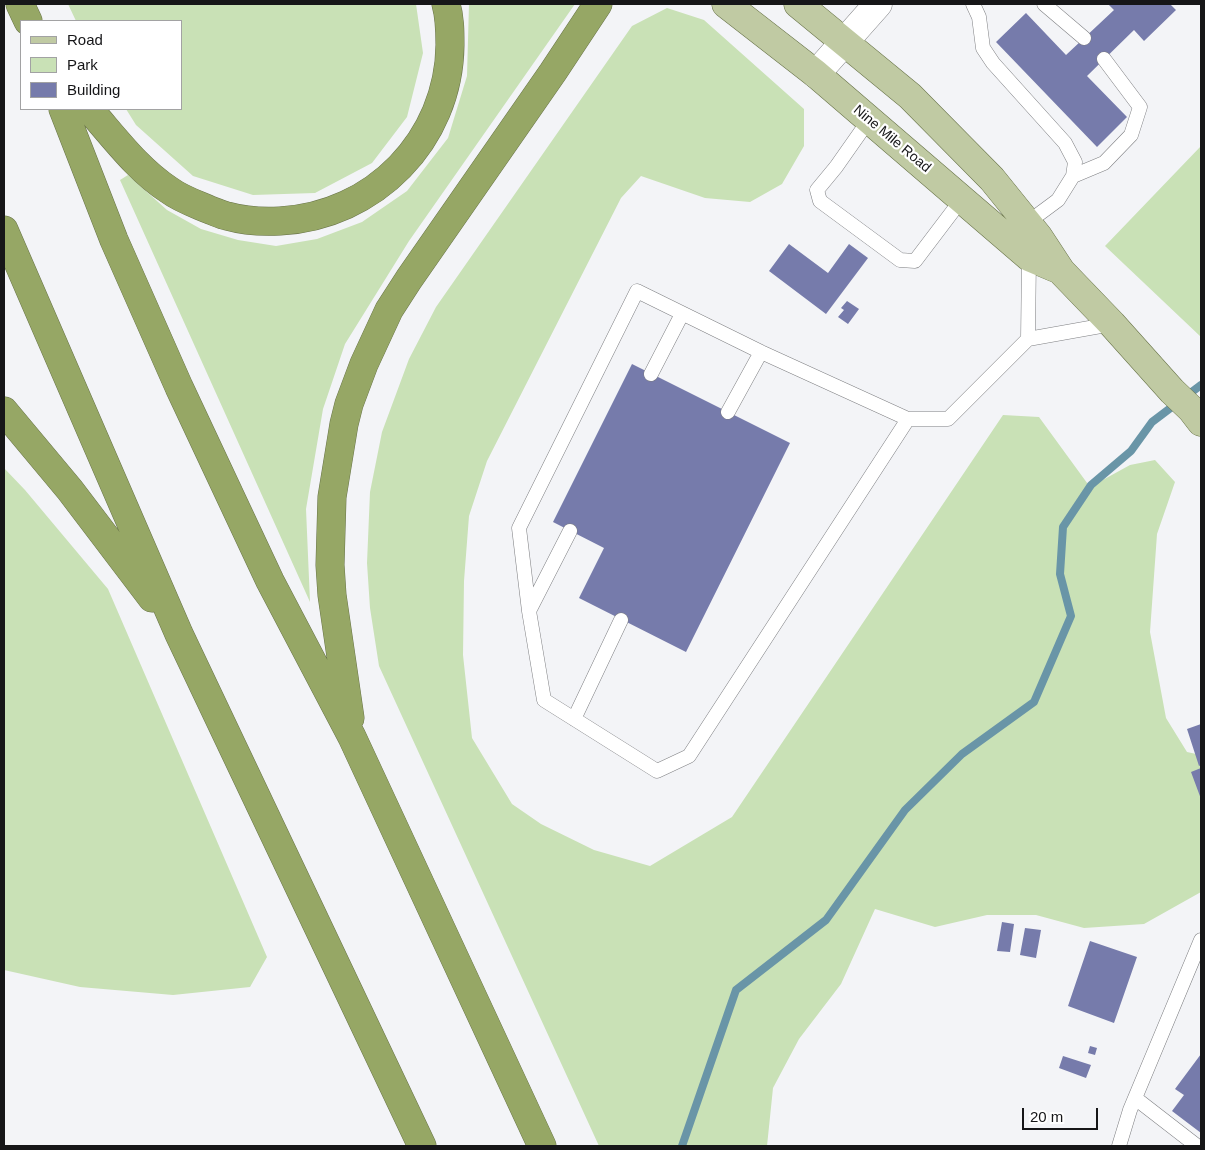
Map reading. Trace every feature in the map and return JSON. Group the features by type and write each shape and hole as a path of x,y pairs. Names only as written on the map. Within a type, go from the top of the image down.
{"highway":[{"path":"20,4 28,20"},
{"path":"90,110 150,176 169,191 191,202 228,216 262,222 296,220 324,214 351,203 375,188 397,170 412,154 428,129 444,93 450,60 450,23 446,4"},
{"path":"352,737 332,595 330,565 332,497 349,404 364,364 390,310 409,279 598,4"},
{"path":"63,110 114,240 179,387 270,581 352,737 542,1146"},
{"path":"4,230 179,634 422,1146"},
{"path":"4,411 70,490 179,634"}],"main road":[{"name":"Nine Mile Road","path":"726,4 816,74 1029,256 1061,271"},
{"name":"Nine Mile Road","path":"798,4 910,96 992,179 1038,236 1061,271 1188,407"}],"street":[{"path":"816,74 878,4"}],"lane":[{"path":"973,4 979,16 983,48 993,63 1065,143 1075,162 1073,176 1058,200 1027,223"},
{"path":"1044,4 1084,38"},
{"path":"1073,176 1104,163 1131,135 1140,107 1104,59"},
{"path":"869,120 836,167 817,190 820,201 900,260 915,261 962,199"},
{"path":"1028,339 1029,256"},
{"path":"908,419 689,756 657,771 544,700 529,611 519,528 637,291 760,352 908,419 948,419 1028,339 1112,324"},
{"path":"651,374 682,314"},
{"path":"728,412 760,352"},
{"path":"529,611 570,531"},
{"path":"574,719 621,620"},
{"path":"1119,1146 1135,1098 1201,940"},
{"path":"1135,1098 1197,1146"}],"green space":[{"path":"68,4 416,4 423,53 407,117 372,163 315,193 253,195 193,176 136,125 127,110 182,110 182,20 76,20"},
{"path":"469,4 575,4 409,241 345,344 323,409 306,509 310,602 120,180 128,175 167,210 201,229 238,240 276,246 317,239 362,222 407,191 448,138 467,76"},
{"path":"667,8 704,20 804,109 804,146 782,184 750,202 705,198 641,176 621,198 487,461 469,516 464,581 463,655 472,738 512,804 541,824 594,850 650,866 732,817 1003,415 1039,417 1090,487 1130,465 1155,460 1175,482 1157,534 1150,632 1166,718 1187,752 1201,755 1201,892 1144,924 1084,928 1036,915 987,915 935,927 875,909 841,984 799,1039 773,1088 767,1146 599,1146 379,666 370,608 367,563 370,492 382,432 409,359 436,307 632,26"},
{"path":"1201,146 1201,337 1105,246"},
{"path":"4,468 25,490 108,589 267,957 250,987 173,995 80,987 4,970"}],"building":[{"path":"1108,4 1170,4 1176,10 1144,41 1134,30 1087,76 1127,117 1097,147 996,42 1026,13 1066,55 1114,10"},
{"path":"789,244 828,273 849,244 868,258 826,314 769,271"},
{"path":"847,301 859,309 848,324 838,317 844,310 841,308"},
{"path":"632,364 790,443 686,652 579,598 604,548 553,522"},
{"path":"1201,724 1201,765 1199,766 1187,729"},
{"path":"1201,768 1201,799 1191,772"},
{"path":"1002,922 1014,924 1010,952 997,951"},
{"path":"1025,928 1041,930 1036,958 1020,955"},
{"path":"1090,941 1137,957 1114,1023 1068,1006"},
{"path":"1090,1046 1097,1048 1095,1055 1088,1053"},
{"path":"1201,1054 1201,1133 1172,1111 1184,1095 1175,1089"},
{"path":"1063,1056 1091,1065 1086,1078 1059,1068"}],"waterway":[{"path":"682,1146 736,990 826,920 905,810 962,754 1034,702 1071,616 1060,574 1063,527 1091,485 1131,451 1152,422 1201,385"}]}
